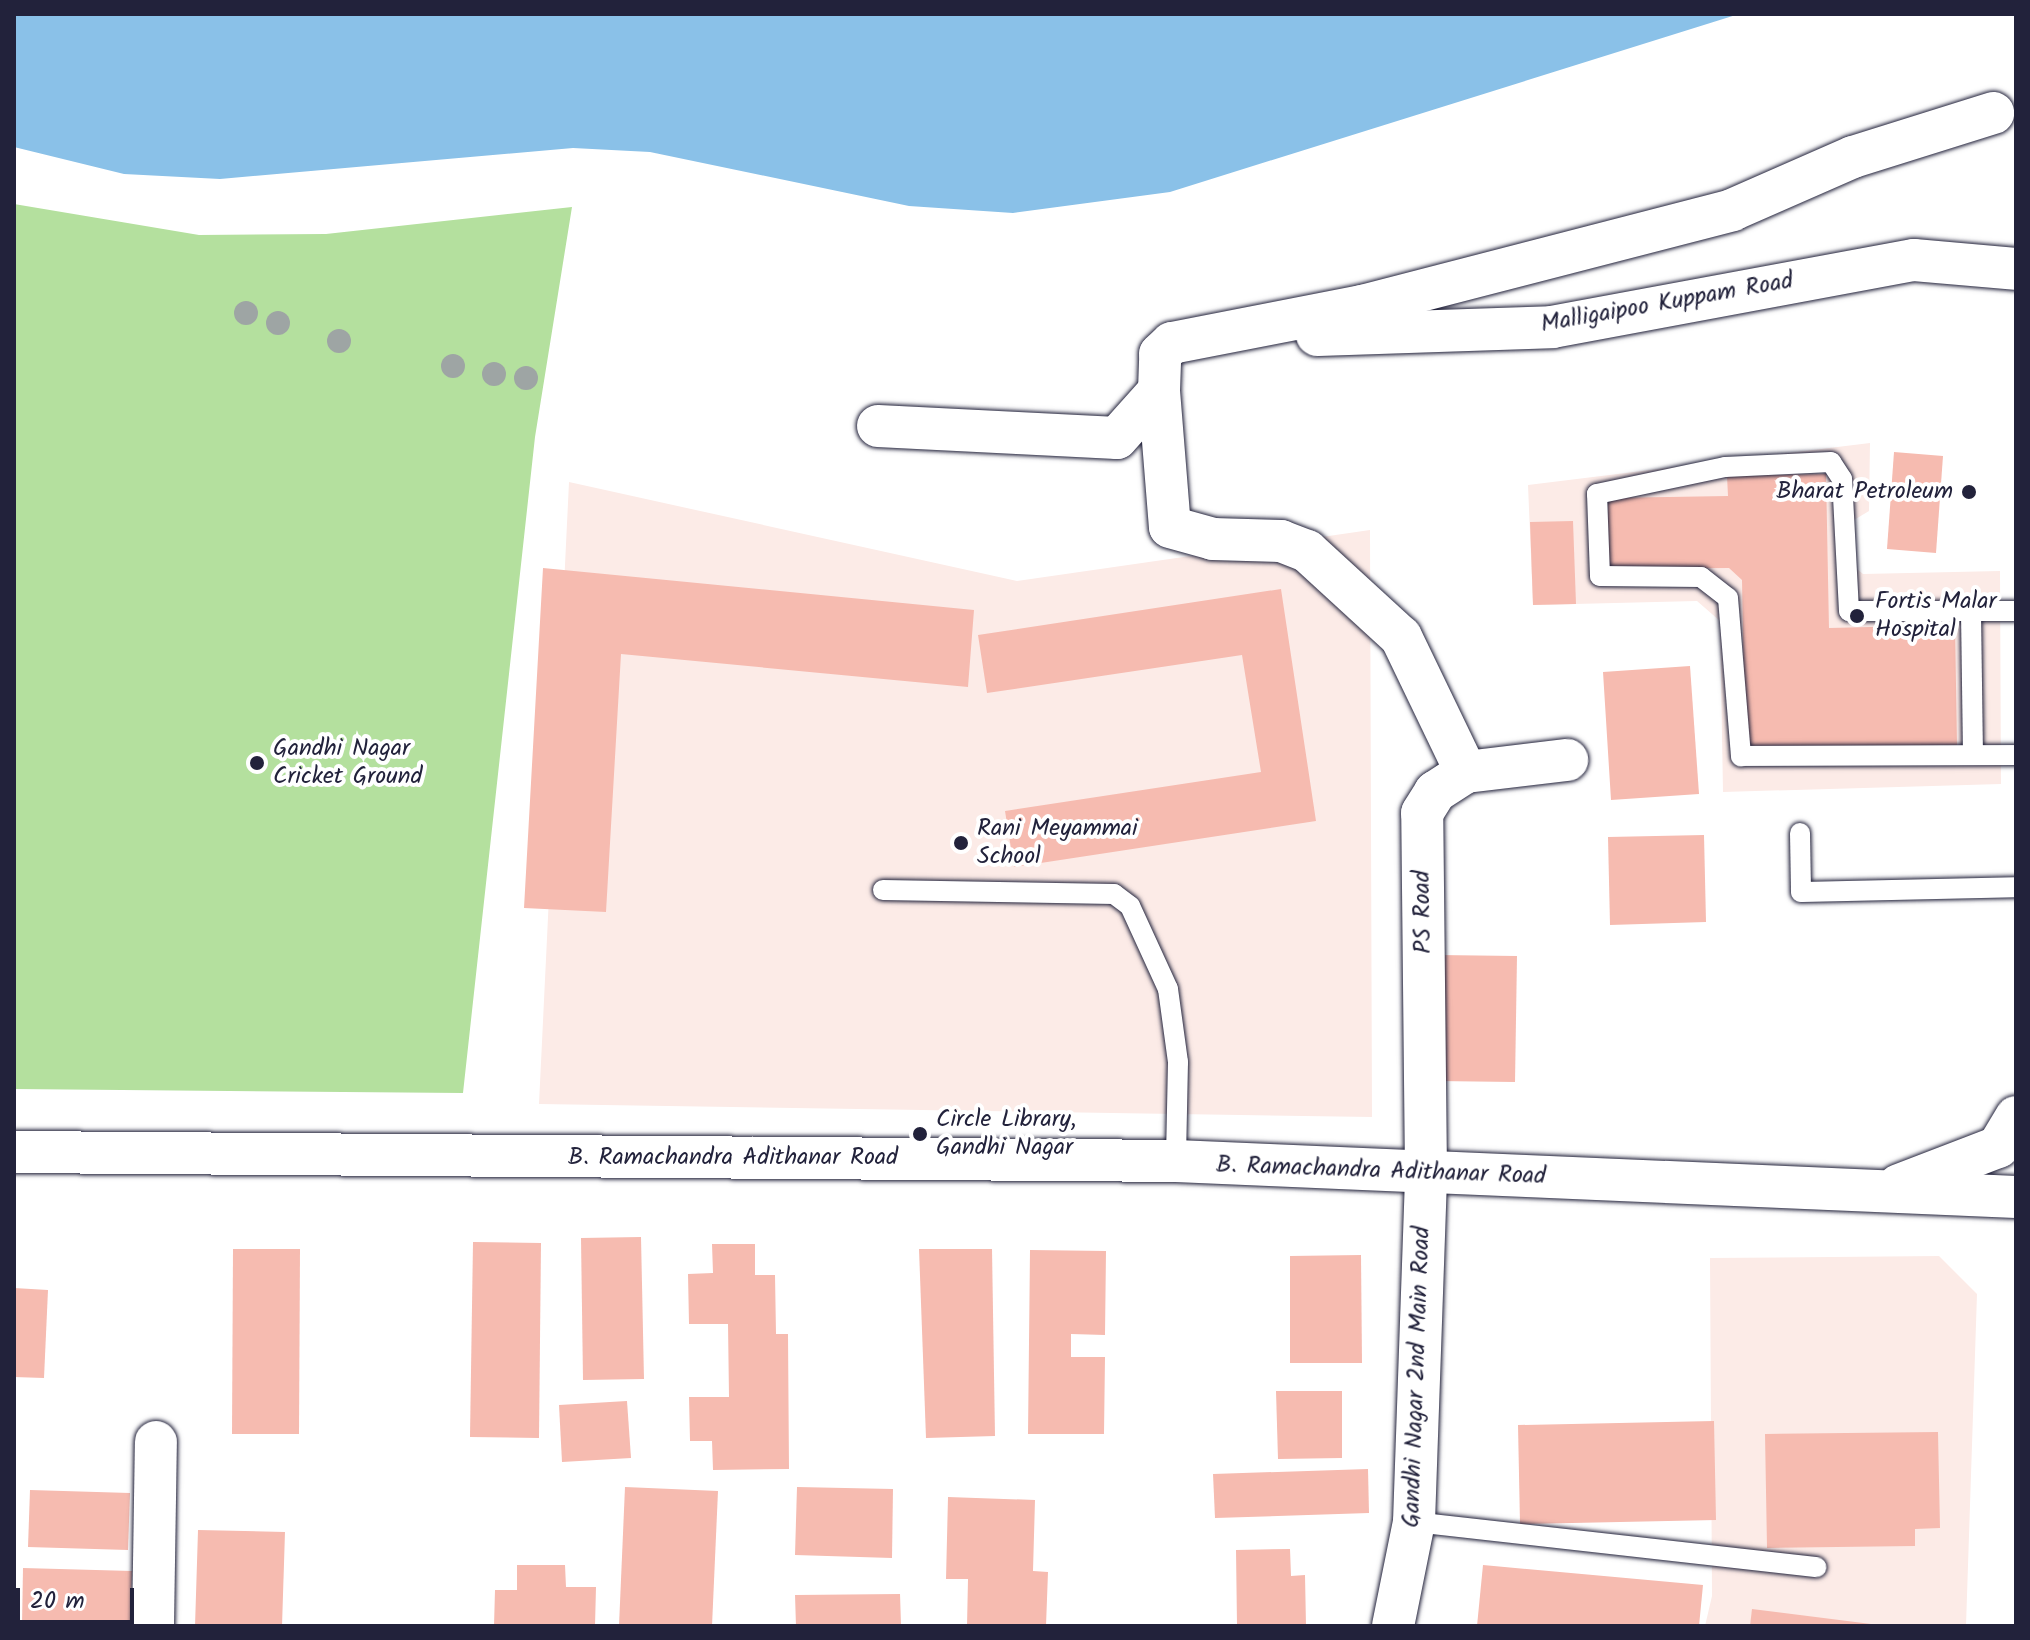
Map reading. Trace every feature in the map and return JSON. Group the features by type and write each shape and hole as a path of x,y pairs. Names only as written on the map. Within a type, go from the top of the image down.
{"street":[{"path":"1466,772 1401,637 1307,551 1281,541 1213,539 1170,527 1159,391 1160,354 1172,343 1362,306 1732,210 1853,157 1993,113"},
{"name":"Malligaipoo Kuppam Road","path":"1172,343 1552,327 1914,260 2016,269"},
{"path":"878,426 1117,438 1159,391"},
{"name":"PS Road","path":"1426,1174 1422,813 1435,792 1466,772 1567,760"},
{"path":"1883,1191 1998,1147 2016,1117"},
{"name":"B. Ramachandra Adithanar Road","path":"14,1152 1176,1161 2016,1197"},
{"name":"Gandhi Nagar 2nd Main Road","path":"1393,1626 1414,1522 1426,1174"},
{"path":"153,1626 156,1442"}],"lane":[{"path":"2016,611 1845,608 1842,479 1831,462 1725,467 1597,494 1600,576 1701,577 1728,598 1741,756 2016,755"},
{"path":"1971,612 1973,755"},
{"path":"1800,833 1801,892 2016,887"},
{"path":"883,890 1114,894 1130,906 1168,989 1178,1062 1176,1161"},
{"path":"1414,1522 1816,1567"}],"shaded area":[{"name":"Fortis Malar Hospital","path":"1870,443 1869,511 1849,523 1850,563 1863,574 2000,571 2001,784 1723,792 1720,621 1697,601 1533,605 1528,485"},
{"name":"Rani Meyammai School","path":"569,482 1017,581 1370,530 1372,1117 539,1104"},
{"path":"1939,1256 1977,1294 1966,1626 1705,1626 1712,1596 1710,1258"}],"green space":[{"name":"Gandhi Nagar Cricket Ground","path":"14,204 199,235 326,234 572,207 535,437 463,1093 14,1089"}],"water":[{"path":"14,14 1739,14 1170,192 1013,213 909,206 650,152 573,148 220,179 124,174 14,147"}],"building":[{"path":"1894,452 1943,456 1936,553 1887,549"},
{"path":"1826,474 1829,628 1955,625 1957,745 1745,749 1742,580 1729,568 1608,569 1608,498 1728,496 1727,476"},
{"path":"1573,521 1576,604 1533,605 1530,522"},
{"path":"543,568 974,610 968,687 621,654 606,912 524,908"},
{"path":"1281,589 1316,821 1014,867 1005,811 1261,772 1242,655 987,693 978,635"},
{"path":"1690,666 1699,794 1611,800 1603,672"},
{"path":"1704,835 1706,922 1610,925 1608,837"},
{"path":"1438,955 1517,956 1515,1082 1436,1081"},
{"path":"641,1237 644,1379 583,1380 581,1238"},
{"path":"473,1242 541,1243 539,1438 470,1437"},
{"path":"712,1244 755,1244 755,1275 775,1275 776,1334 788,1334 789,1469 713,1470 712,1441 690,1441 689,1397 729,1397 728,1324 689,1324 688,1274 713,1273"},
{"path":"233,1249 300,1249 299,1434 232,1434"},
{"path":"919,1249 992,1249 995,1436 926,1438"},
{"path":"1030,1250 1106,1251 1105,1335 1071,1334 1071,1357 1105,1357 1104,1434 1028,1434"},
{"path":"1361,1255 1362,1363 1290,1363 1290,1256"},
{"path":"14,1288 48,1290 44,1378 14,1377"},
{"path":"1276,1391 1342,1391 1342,1458 1278,1459"},
{"path":"627,1401 631,1458 562,1462 559,1405"},
{"path":"1714,1421 1716,1520 1520,1524 1518,1425"},
{"path":"1938,1432 1940,1528 1915,1529 1915,1546 1767,1548 1765,1434"},
{"path":"1368,1469 1369,1513 1215,1518 1213,1474"},
{"path":"625,1487 718,1491 712,1626 619,1626"},
{"path":"797,1487 893,1489 892,1558 795,1555"},
{"path":"30,1490 130,1493 128,1550 28,1547"},
{"path":"948,1497 1035,1500 1033,1571 1048,1572 1046,1626 967,1626 968,1579 946,1579"},
{"path":"198,1530 285,1532 282,1626 195,1626"},
{"path":"1290,1549 1291,1576 1305,1575 1306,1626 1237,1626 1236,1550"},
{"path":"517,1565 565,1565 566,1587 596,1587 595,1626 494,1626 495,1590 517,1590"},
{"path":"1483,1565 1703,1585 1699,1626 1477,1626"},
{"path":"23,1568 132,1571 130,1626 22,1626"},
{"path":"900,1594 901,1626 796,1626 795,1595"},
{"path":"1752,1609 1871,1624 1871,1626 1750,1626"}],"place":[{"name":"Bharat Petroleum","path":"1969,492"},
{"name":"Fortis Malar Hospital","path":"1857,616"},
{"name":"Gandhi Nagar Cricket Ground","path":"257,763"},
{"name":"Rani Meyammai School","path":"961,843"},
{"name":"Circle Library, Gandhi Nagar","path":"920,1134"}]}
